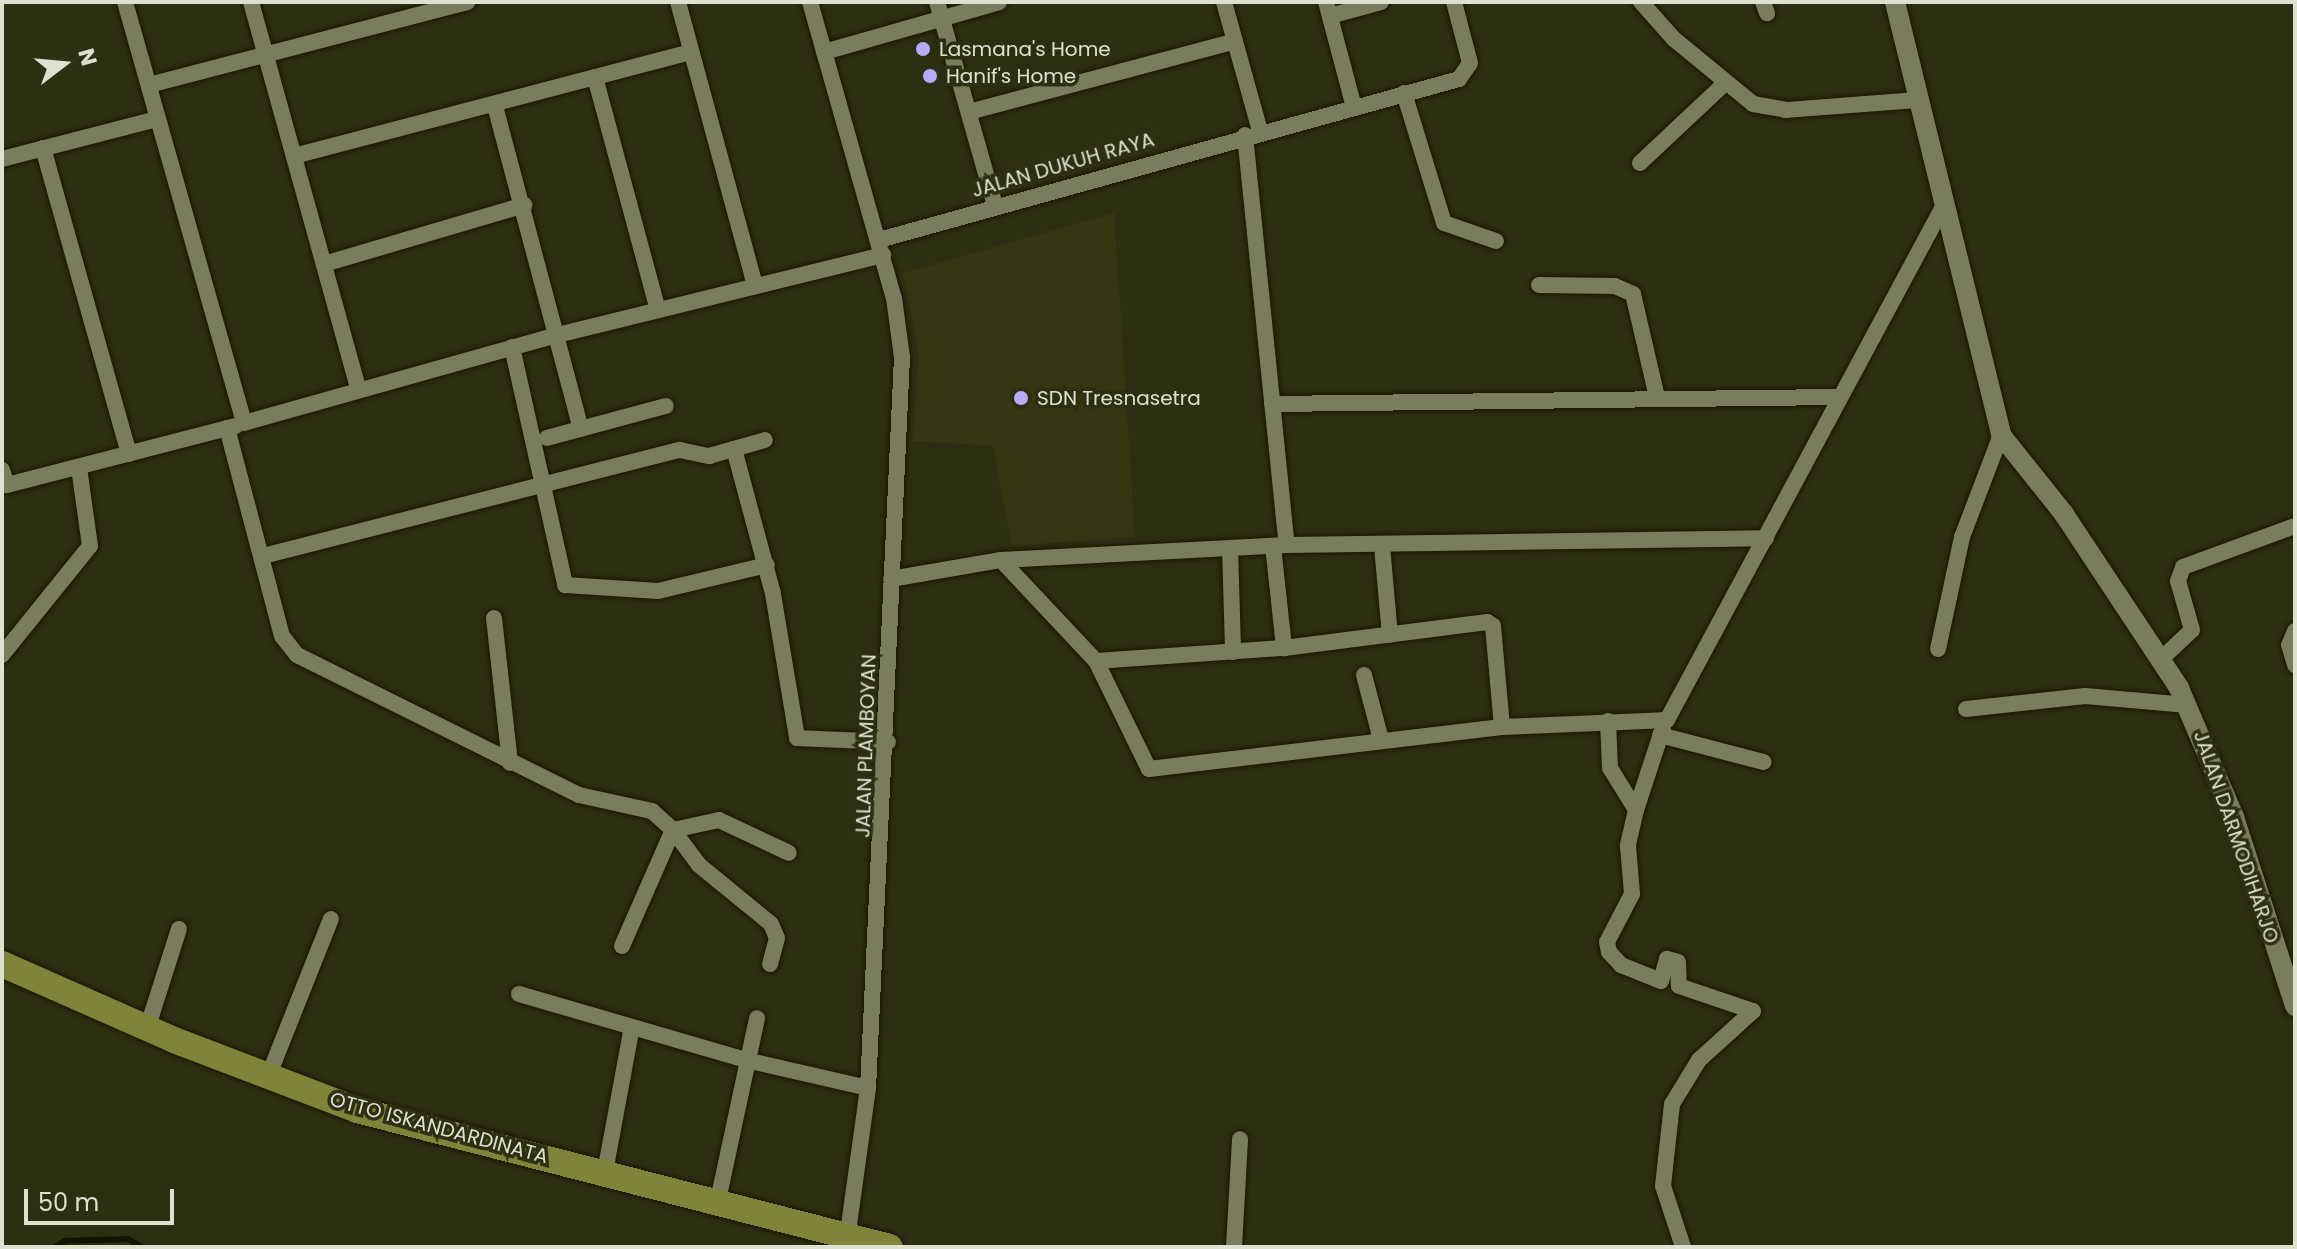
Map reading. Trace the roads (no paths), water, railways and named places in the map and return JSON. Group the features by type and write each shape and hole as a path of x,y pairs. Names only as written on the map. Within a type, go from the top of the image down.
{"main road":[{"name":"OTTO ISKANDARDINATA","path":"2,964 147,1029 357,1110 605,1172 847,1239 890,1247"}],"street":[{"path":"125,2 244,423"},
{"path":"251,2 358,388"},
{"path":"149,85 467,2"},
{"path":"678,2 755,286"},
{"name":"JALAN PLAMBOYAN","path":"810,2 881,248 902,357 891,579 888,742 868,1088 847,1239"},
{"path":"824,52 939,9 999,2"},
{"path":"1224,2 1235,41 1252,133 1272,404 1284,648"},
{"path":"1354,107 1328,9 1381,2"},
{"name":"JALAN DUKUH RAYA","path":"4,480 79,468 358,388 755,286 881,248 995,205 1459,79 1469,70 1454,2"},
{"path":"1641,2 1724,84 1775,109 1916,100"},
{"path":"1895,2 1916,100 2001,435 1962,537 1938,649"},
{"path":"939,9 995,205"},
{"path":"969,112 1235,41"},
{"path":"294,156 495,106 690,52"},
{"path":"595,77 658,310"},
{"path":"1640,163 1724,84"},
{"path":"1404,93 1444,223 1496,241"},
{"path":"495,106 524,205 581,429"},
{"path":"2,159 157,119"},
{"path":"43,148 129,454"},
{"path":"324,264 524,205"},
{"path":"1683,1247 1663,1186 1672,1104 1699,1060 1753,1011 1679,986 1678,962 1667,959 1661,981 1614,961 1607,942 1633,882 1628,846 1636,810 1664,728 1944,205"},
{"path":"1539,285 1615,286 1633,294 1657,397"},
{"path":"512,347 542,488 569,588 658,591 767,565"},
{"path":"1272,404 1840,397"},
{"path":"547,438 666,406"},
{"path":"227,428 282,636 297,655 579,795 658,813 699,865 771,924 777,938 770,964"},
{"name":"JALAN DARMODIHARJO","path":"2001,435 2081,541 2188,705 2234,817 2295,1006"},
{"path":"263,556 542,488 680,450 702,457 765,440"},
{"path":"734,449 767,565 797,738 888,742"},
{"path":"2,655 90,546 92,525 79,468"},
{"path":"2159,661 2192,630 2178,581 2183,567 2295,526"},
{"path":"891,579 1001,560 1280,545 1382,546 1766,538"},
{"path":"1382,546 1390,635"},
{"path":"1230,548 1233,652"},
{"path":"1001,560 1096,661 1149,769 1502,727 1608,721 1664,728 1764,762"},
{"path":"494,618 510,763"},
{"path":"1096,661 1284,648 1491,623 1502,727"},
{"path":"2295,631 2289,645 2295,665"},
{"path":"1364,675 1381,740"},
{"path":"1966,709 2085,696 2188,705"},
{"path":"1608,721 1610,768 1636,810"},
{"path":"673,830 719,820 789,853"},
{"path":"622,946 673,830"},
{"path":"268,1077 331,919"},
{"path":"147,1029 179,929"},
{"path":"519,994 746,1060 868,1088"},
{"path":"717,1205 757,1018"},
{"path":"605,1172 632,1027"},
{"path":"1234,1247 1240,1139"}],"waterway":[{"path":"55,1247 65,1241 128,1239 142,1247"}],"place":[{"name":"Lasmana's Home","path":"923,49"},
{"name":"Hanif's Home","path":"930,76"},
{"name":"SDN Tresnasetra","path":"1021,398"}]}
